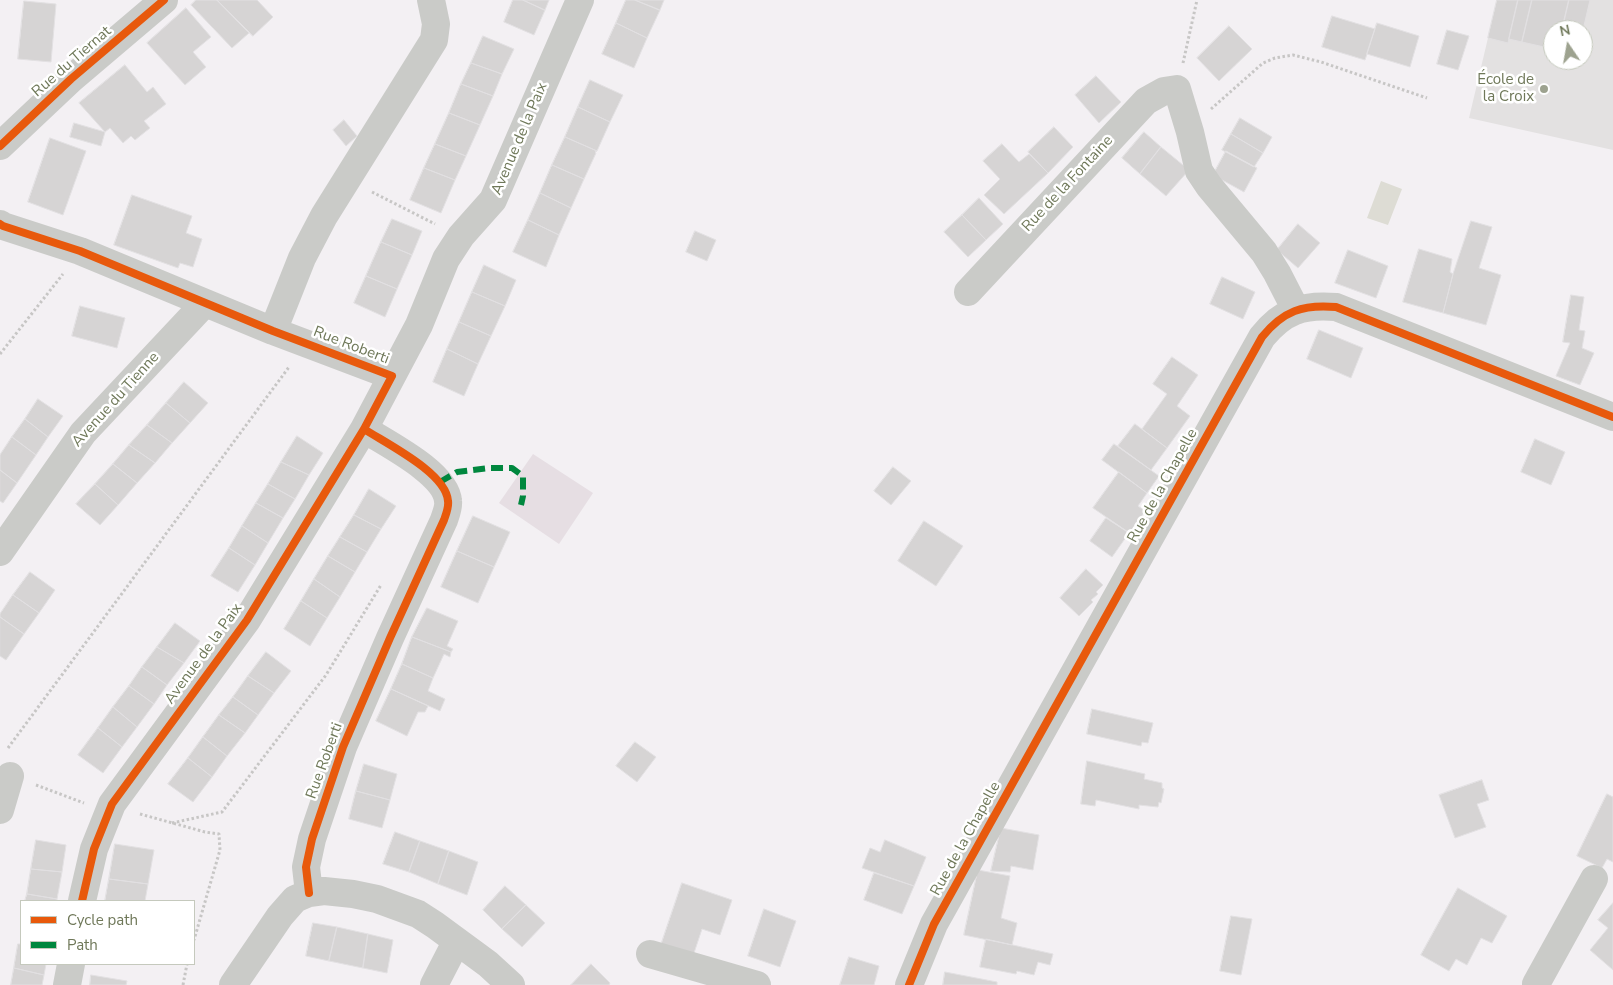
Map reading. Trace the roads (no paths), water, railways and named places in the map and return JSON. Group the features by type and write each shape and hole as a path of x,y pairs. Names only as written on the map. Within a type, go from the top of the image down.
{"street":[{"name":"Rue du Tiernat","path":"0,146 71,79 164,0"},
{"path":"273,331 302,258 324,216 434,40 436,24 431,0"},
{"name":"Avenue de la Paix","path":"392,376 419,325 446,259 461,236 494,200 580,0"},
{"name":"Rue de la Fontaine","path":"968,292 1146,101 1164,91 1177,89 1199,171 1209,186 1264,252 1296,310"},
{"name":"Rue Roberti","path":"0,224 80,251 273,331 392,376 364,429 430,472 440,482 446,493 448,508 343,748 312,839 306,867 309,893"},
{"name":"Avenue du Tienne","path":"0,552 83,433 205,303"},
{"name":"Rue de la Chapelle","path":"909,985 934,924 1262,338 1272,325 1296,310 1322,306 1336,307 1613,417"},
{"name":"Avenue de la Paix","path":"82,900 94,849 110,808 247,620 364,429"},
{"path":"0,810 8,763"},
{"path":"1531,985 1594,880"},
{"path":"233,985 280,916 295,899 309,893 324,891 377,899 418,914 436,925 488,964 511,985"},
{"path":"434,985 451,952 458,943"},
{"path":"650,954 757,985"},
{"path":"67,985 71,965"}],"place":[{"name":"École de la Croix","path":"1544,89"}]}
